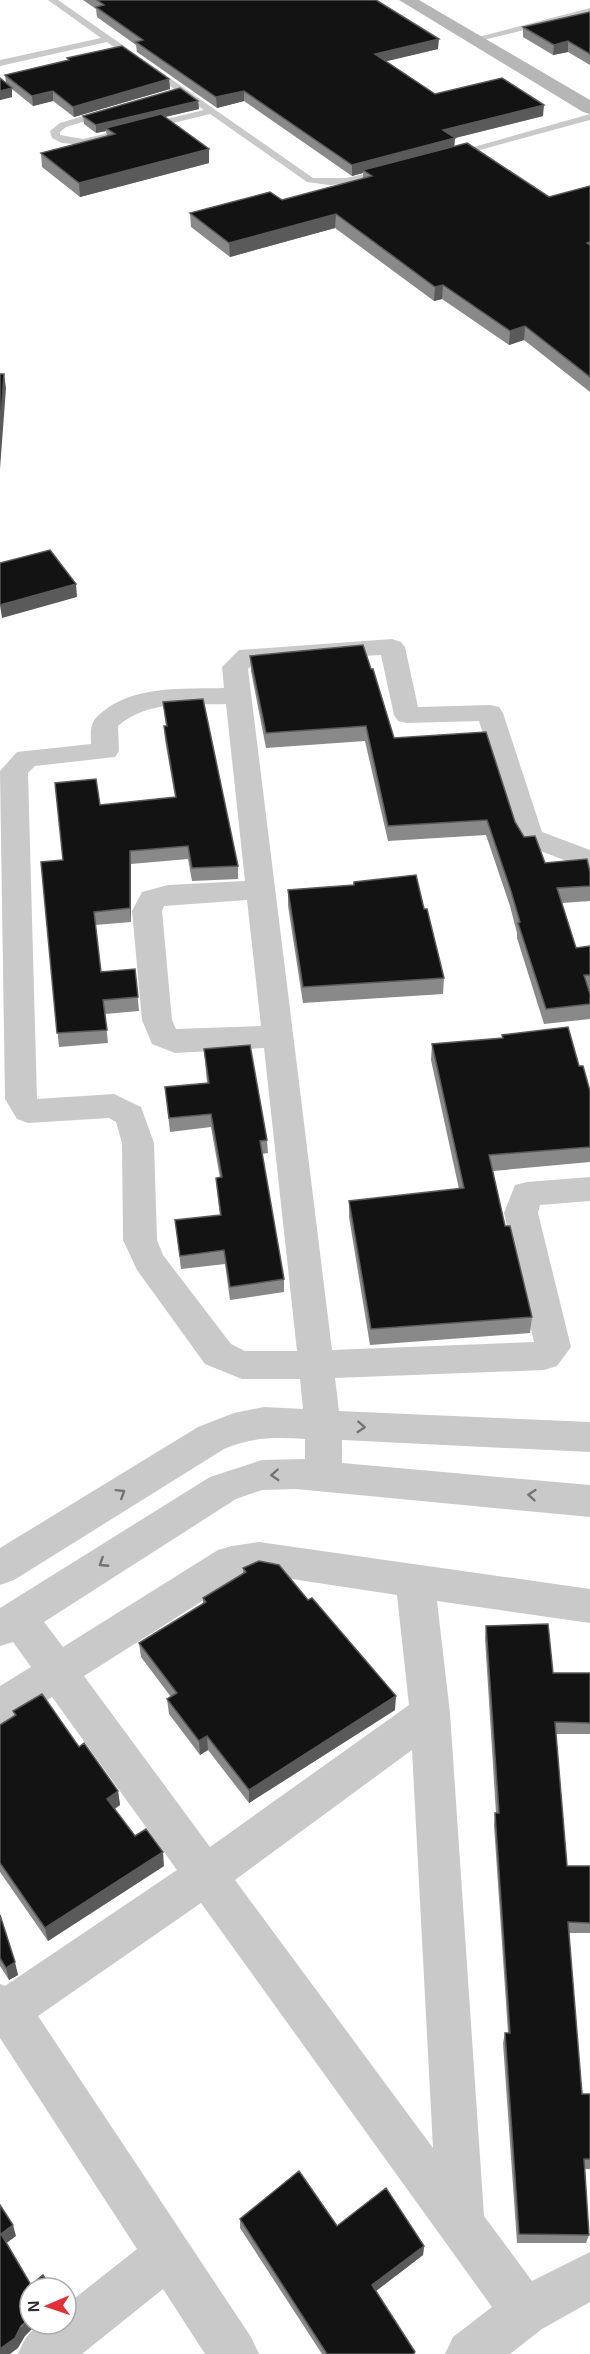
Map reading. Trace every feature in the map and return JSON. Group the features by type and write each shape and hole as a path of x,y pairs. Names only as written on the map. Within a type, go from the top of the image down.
{"street":[{"path":"407,0 590,108"},
{"path":"324,1476 323,1425 235,667 248,655 392,647 407,715 490,713 530,837 590,861"},
{"path":"238,696 143,701 127,706 114,713 105,724 105,751 27,758 14,771 21,1099 28,1111 114,1106 130,1115 138,1143 140,1240 149,1261 218,1354 242,1365 316,1365 544,1356 553,1347 521,1213 527,1194 590,1189"},
{"path":"261,890 168,895 152,899 147,911 157,1020 163,1036 176,1042 278,1036"},
{"path":"0,1568 211,1438 226,1431 264,1422 590,1437"},
{"path":"525,2312 58,1671 9,1624 224,1488 262,1476 296,1474 324,1476 590,1501"},
{"path":"0,1708 232,1562 259,1558 590,1606"},
{"path":"415,1579 430,1713 461,2225"},
{"path":"234,2354 4,2008 206,1875 430,1713"},
{"path":"43,2354 168,2254"},
{"path":"470,2354 525,2312 590,2276"}],"lane":[{"path":"52,0 176,93 211,111 310,180 326,183 350,182 396,170"},
{"path":"475,39 590,10"},
{"path":"0,63 106,40"},
{"path":"118,109 63,125 55,131 55,136 62,140 83,142 211,111"},
{"path":"442,157 590,117"}],"building":[{"path":"97,0 376,0 439,39 375,54 435,94 502,78 544,105 443,130 455,138 352,165 244,91 216,97 136,42 143,40 96,7 104,5"},
{"path":"590,12 590,54 568,41 554,45 523,27"},
{"path":"122,46 169,79 73,107 53,91 32,96 5,75 69,60 67,58"},
{"path":"0,78 12,88 0,91"},
{"path":"180,88 198,101 96,125 83,116"},
{"path":"161,114 209,149 79,183 41,153 115,134 106,128"},
{"path":"467,143 549,197 590,186 590,242 587,243 590,245 590,377 525,326 510,331 443,285 435,287 336,214 229,243 190,213 270,192 282,200 372,176 363,170"},
{"path":"0,374 4,374 0,433"},
{"path":"50,550 76,584 0,605 0,563"},
{"path":"363,645 371,669 373,669 394,738 486,732 515,822 524,837 535,836 545,863 587,859 590,886 557,888 576,948 590,946 590,975 584,975 590,994 590,1004 546,1009 487,820 388,826 366,726 266,733 250,656"},
{"path":"203,699 238,866 192,868 188,846 130,851 130,908 94,912 101,972 135,969 138,997 103,1000 107,1030 57,1033 41,862 63,860 55,783 96,779 100,805 176,797 164,726 167,726 163,702"},
{"path":"416,875 444,978 303,987 288,890 354,885 354,882"},
{"path":"568,1027 579,1066 583,1066 590,1091 590,1147 489,1155 505,1226 510,1226 532,1317 371,1329 349,1201 464,1188 432,1044 503,1038 502,1035"},
{"path":"250,1045 267,1140 260,1141 284,1279 230,1287 224,1250 180,1256 175,1220 221,1215 216,1178 222,1177 211,1114 169,1118 165,1087 209,1083 204,1049"},
{"path":"259,1561 279,1565 308,1600 312,1598 396,1696 249,1790 207,1736 199,1741 167,1699 177,1693 139,1643 206,1602 203,1598 246,1572 243,1568"},
{"path":"548,1624 553,1673 590,1673 590,1723 555,1722 567,1866 590,1866 590,1923 568,1922 582,2094 590,2094 590,2159 584,2159 589,2235 519,2234 505,2033 510,2033 495,1813 499,1813 486,1626"},
{"path":"42,1694 79,1747 84,1743 118,1791 107,1799 135,1836 146,1829 163,1852 45,1928 0,1863 0,1725 16,1715 13,1711"},
{"path":"0,1915 15,1962 6,1968 0,1958"},
{"path":"299,2171 337,2226 386,2188 424,2246 372,2285 415,2352 413,2354 327,2354 240,2219"},
{"path":"0,2205 13,2225 1,2234 26,2276 18,2276 18,2332 15,2338 0,2349"}]}
